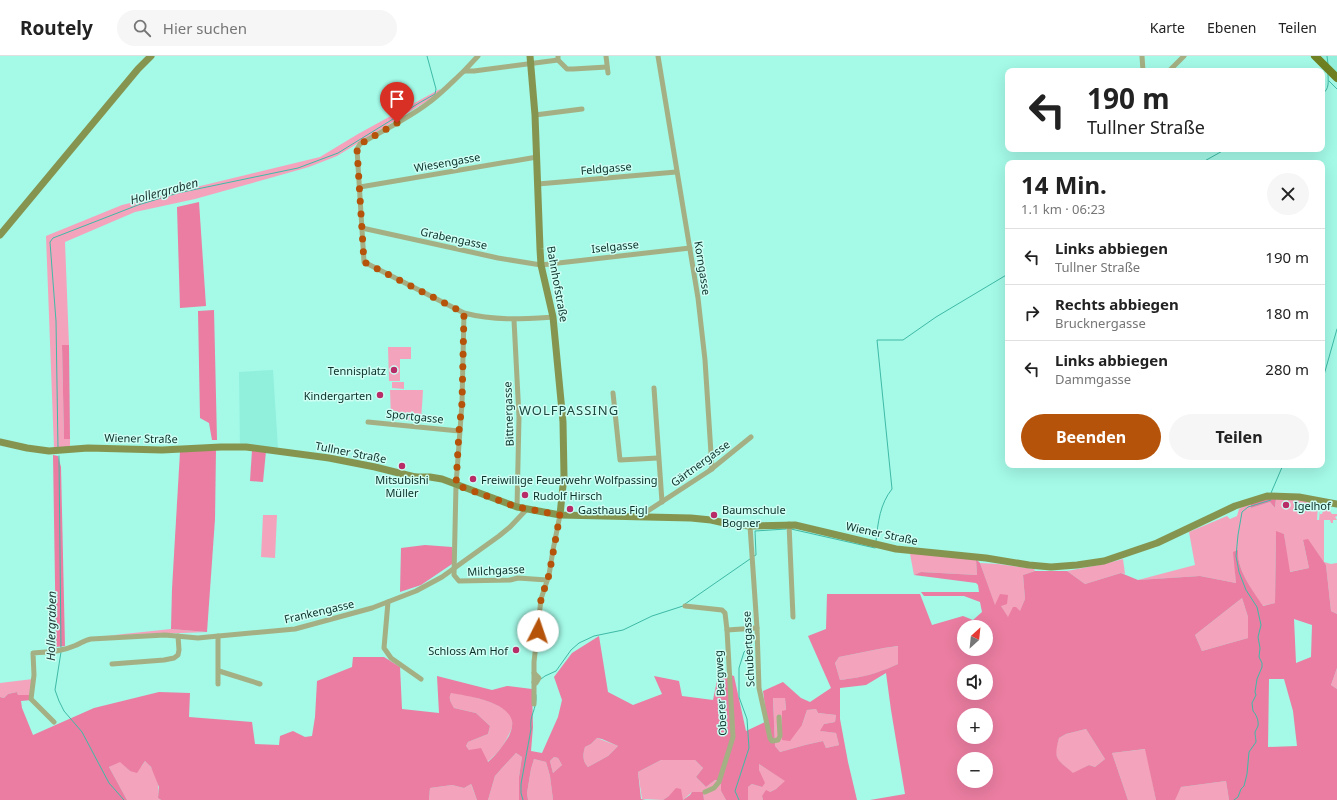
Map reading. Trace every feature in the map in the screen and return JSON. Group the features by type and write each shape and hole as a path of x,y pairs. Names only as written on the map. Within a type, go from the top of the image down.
{"main road":[{"path":"0,235 138,69 151,56"},
{"path":"1315,56 1336,77"},
{"name":"Bahnhofstraße","path":"530,59 535,115 540,248 542,265 554,317 563,422 564,476 560,515"},
{"name":"Wiener Straße","path":"0,442 49,451 99,448 162,450 226,447 282,451"},
{"name":"Tullner Straße","path":"282,451 344,461 416,477 440,484 456,485 517,507 560,515"},
{"name":"Wiener Straße","path":"560,515 691,518 750,526 808,527 907,551 986,558 1040,567 1077,566 1104,562 1157,543 1235,506 1267,496 1299,497 1337,504"}],"street":[{"path":"478,56 448,85 441,94 426,105 360,144 357,149 364,262 464,313 481,318 514,320 554,317"},
{"path":"464,71 474,71 530,59 558,58 567,69 608,70 606,56"},
{"name":"Korngasse","path":"658,56 676,172 695,277 705,360 712,469"},
{"path":"1142,56 1143,68"},
{"path":"1172,68 1184,56"},
{"path":"535,115 582,109"},
{"name":"Wiesengasse","path":"360,187 537,157"},
{"name":"Feldgasse","path":"538,184 676,172"},
{"name":"Grabengasse","path":"362,228 498,258 542,265"},
{"name":"Iselgasse","path":"542,265 690,248"},
{"path":"454,569 456,485 462,403 464,313"},
{"name":"Bittnergasse","path":"514,320 519,417 517,507"},
{"path":"654,388 662,502"},
{"path":"613,392 620,460 658,458"},
{"name":"Sportgasse","path":"368,422 459,431"},
{"name":"Gärtnergasse","path":"639,517 712,469 751,437"},
{"name":"Frankengasse","path":"54,722 31,699 34,675 33,653 61,650 73,647 85,640 91,639 159,635 198,638 295,629 342,617 388,602 423,587 454,569 510,527 527,509"},
{"path":"534,704 535,652 541,599 548,580 560,515"},
{"name":"Schubertgasse","path":"750,526 753,553 759,688 770,738 772,741 778,740 780,736 779,718"},
{"path":"789,527 793,617"},
{"name":"Milchgasse","path":"454,569 454,575 459,581 510,580 518,578 548,580"},
{"path":"388,602 384,648 391,658 421,679"},
{"name":"Oberer Bergweg","path":"685,606 722,610 725,613 727,630 733,737 719,782 714,788 705,792"},
{"path":"727,630 756,628"},
{"path":"112,664 174,658 178,655 179,650 178,636"},
{"path":"218,636 218,684"},
{"path":"219,671 260,684"}],"shaded area":[{"path":"1319,56 1337,56 1337,74"},
{"path":"440,89 437,95 337,156 309,167 195,199 135,212 65,242 69,345 62,345 64,439 70,439 70,447 54,448 46,236 122,205 320,157 358,134"},
{"path":"199,202 206,306 180,308 177,207"},
{"path":"214,310 217,440 212,440 209,423 200,418 198,311"},
{"path":"62,345 69,345 70,439 64,439"},
{"name":"Tennisplatz","path":"388,347 411,347 411,359 400,359 400,381 389,381"},
{"path":"273,370 278,449 240,445 239,372"},
{"path":"392,382 404,382 404,389 392,388"},
{"path":"390,390 423,390 421,421 391,419"},
{"path":"216,449 215,519 207,632 171,629 180,452"},
{"path":"252,450 266,451 263,482 250,481"},
{"path":"53,455 58,456 61,467 65,646 56,647"},
{"path":"1276,498 1310,502 1318,505 1317,520 1319,520 1320,510 1320,514 1322,514 1324,508 1329,510 1332,514 1337,514 1335,517 1337,520 1333,520 1333,523 1331,523 1330,520 1324,520 1324,562 1331,564 1337,563 1337,614 1331,611 1326,565 1308,540 1303,540 1309,568 1289,572 1284,534 1276,532 1275,603 1262,606 1240,565 1238,550 1235,569 1236,583 1200,576 1138,580 1195,565 1189,532 1227,516 1230,519 1237,516 1239,509 1251,503 1251,508 1270,502 1275,508"},
{"path":"1276,498 1275,508 1270,502 1251,508 1251,503 1263,499"},
{"path":"263,515 277,515 275,558 261,557"},
{"path":"1276,531 1284,534 1290,572 1309,568 1303,540 1308,539 1326,565 1331,611 1337,614 1337,668 1331,685 1337,689 1337,800 1229,800 1226,781 1181,787 1175,800 1156,800 1145,749 1112,753 1128,800 870,800 905,794 886,673 866,685 840,688 840,719 857,800 763,800 762,796 766,790 770,792 785,781 759,764 759,770 765,783 762,787 752,784 748,787 748,800 726,800 721,791 721,782 715,780 706,787 696,777 703,768 695,760 661,760 638,772 641,799 646,800 553,800 550,776 546,762 534,759 527,793 528,800 519,800 519,777 522,757 516,753 495,776 488,800 477,800 471,784 464,788 452,785 430,788 429,800 161,800 158,798 159,787 151,767 145,761 137,773 130,771 120,762 109,767 127,800 0,800 0,697 4,698 8,694 17,692 18,695 31,695 31,700 21,701 22,708 33,735 94,708 159,692 190,693 189,717 252,722 255,744 279,745 280,736 293,731 305,737 312,736 315,717 317,681 352,667 353,657 384,657 400,667 402,709 439,713 437,676 492,690 507,686 532,689 533,727 531,751 542,753 558,717 562,700 554,677 572,653 599,636 608,692 633,705 662,694 654,676 679,681 682,696 713,700 719,671 734,676 746,731 767,721 763,691 783,682 801,698 810,702 831,688 808,636 826,629 827,594 920,594 932,625 963,616 973,620 982,612 980,602 964,596 924,596 921,592 979,592 978,585 976,583 914,575 921,572 977,575 976,559 980,563 995,605 1000,594 1008,595 1007,604 1001,606 1008,617 1013,607 1016,607 1020,611 1025,599 1023,575 1035,571 1067,571 1085,584 1121,573 1138,580 1200,576 1236,583 1233,552 1238,550 1238,558 1243,572 1263,606 1275,603","holes":["1242,598 1248,617 1248,638 1202,651 1195,635","1294,619 1312,625 1311,657 1296,663","898,646 898,664 870,675 856,678 840,680 835,663 839,657 884,648","1269,679 1284,679 1293,711 1297,746 1268,747","451,693 493,703 501,707 511,718 512,725 509,736 488,762 481,748 469,750 466,746 468,742 488,734 490,726 476,713 454,708 451,703","773,698 785,698 786,710 782,711 782,740 790,741 802,725 807,710 816,709 818,713 836,715 835,722 824,724 820,731 836,733 839,745 826,748 823,741 780,752 775,746","1086,729 1105,759 1095,767 1089,765 1073,773 1063,765 1058,758 1056,751 1059,738 1066,734","597,738 618,746 608,756 588,767 583,755 585,747","554,757 558,758 562,765 553,773 550,761"]},
{"path":"425,545 452,547 452,564 421,585 400,592 401,548"},
{"path":"914,553 976,559 977,575 921,572 914,575 910,554"},
{"path":"1123,559 1125,574 1121,573 1085,584 1067,571 1104,564"},
{"path":"980,563 1034,569 1035,571 1023,575 1025,599 1020,612 1008,618 1001,606 995,606"},
{"path":"1242,598 1248,617 1248,638 1202,651 1195,635"},
{"path":"171,629 207,632 105,636"},
{"path":"899,646 898,664 870,675 840,680 835,663 839,657"},
{"path":"1337,668 1337,689 1331,685"},
{"path":"33,679 31,695 18,695 17,692 8,694 4,698 0,697 0,683"},
{"path":"451,692 494,703 508,712 512,718 512,727 506,740 493,757 487,762 469,750 466,746 468,742 488,734 490,726 476,713 454,708 450,699"},
{"path":"773,697 785,698 786,711 782,711 802,725 807,710 816,709 818,713 836,715 835,722 824,724 821,731 836,733 839,745 826,748 823,741 780,752 775,746"},
{"path":"1086,729 1105,759 1095,767 1089,765 1073,774 1058,760 1055,751 1059,738 1066,734"},
{"path":"597,738 618,746 608,756 588,767 584,757 585,747"},
{"path":"1146,749 1156,800 1128,800 1112,753"},
{"path":"516,753 522,757 519,777 519,800 488,800 495,776"},
{"path":"554,757 558,758 562,765 553,773 550,761"},
{"path":"534,759 546,762 550,776 553,800 528,800 527,793"},
{"path":"661,760 695,760 703,768 696,777 706,787 715,780 721,783 721,791 726,800 704,800 703,792 692,792 683,800 669,796 663,800 642,799 638,772"},
{"path":"120,761 130,771 142,766 145,761 152,769 158,782 158,798 161,800 127,800 109,767"},
{"path":"759,764 786,781 776,789 762,796 763,800 748,800 748,787 752,784 762,787"},
{"path":"1226,781 1229,800 1174,800 1181,787"},
{"path":"471,784 477,800 429,800 430,788 452,785 464,788"},
{"path":"676,788 681,789 683,800 663,800 669,796"},
{"path":"692,792 703,792 704,800 683,800"}],"waterway":[{"name":"Hollergraben","path":"58,448 56,321 50,242 53,238 138,205 178,193 298,168 338,153 435,94 436,89 427,56"},
{"path":"1327,56 1328,64"},
{"path":"1325,92 1328,82 1328,73"},
{"path":"1329,81 1337,89"},
{"path":"1206,160 1221,152"},
{"path":"876,541 882,507 892,489 877,340 903,340 936,317 1005,276"},
{"path":"1325,371 1337,329"},
{"name":"Hollergraben","path":"59,456 61,649"},
{"path":"1271,493 1282,468"},
{"path":"1234,800 1238,797 1244,786 1247,774 1249,752 1256,742 1255,732 1258,722 1253,711 1252,703 1256,695 1257,679 1262,667 1259,657 1260,648 1258,637 1261,625 1257,607 1246,590 1239,572 1236,556 1238,535 1242,512 1248,507 1271,500"},
{"path":"754,556 756,555 755,531 786,529"},
{"path":"791,529 875,548"},
{"path":"685,604 750,559"},
{"path":"541,679 556,671 571,650 579,643 594,636 623,630 652,616 683,606"},
{"path":"739,800 735,791 749,748 747,719 739,697 739,668 744,652 752,644 755,635"},
{"name":"Hollergraben","path":"61,652 55,690 59,701 64,711 82,732 109,783 124,800"},
{"path":"523,800 521,784 536,695"}],"place":[{"name":"Tennisplatz","path":"394,370"},
{"name":"Kindergarten","path":"380,395"},
{"name":"Mitsubishi Müller","path":"402,466"},
{"name":"Freiwillige Feuerwehr Wolfpassing","path":"473,479"},
{"name":"Rudolf Hirsch","path":"525,495"},
{"name":"Igelhof","path":"1286,505"},
{"name":"Gasthaus Figl","path":"570,509"},
{"name":"Baumschule Bogner","path":"714,515"},
{"name":"Schloss Am Hof","path":"516,650"}],"district":[{"name":"WOLFPASSING","path":"569,410"}],"route":[{"path":"397,123 360,144 357,149 364,262 464,313 462,403 456,485 517,507 560,515 560,523 553,550 549,575 541,599 538,631"}]}
